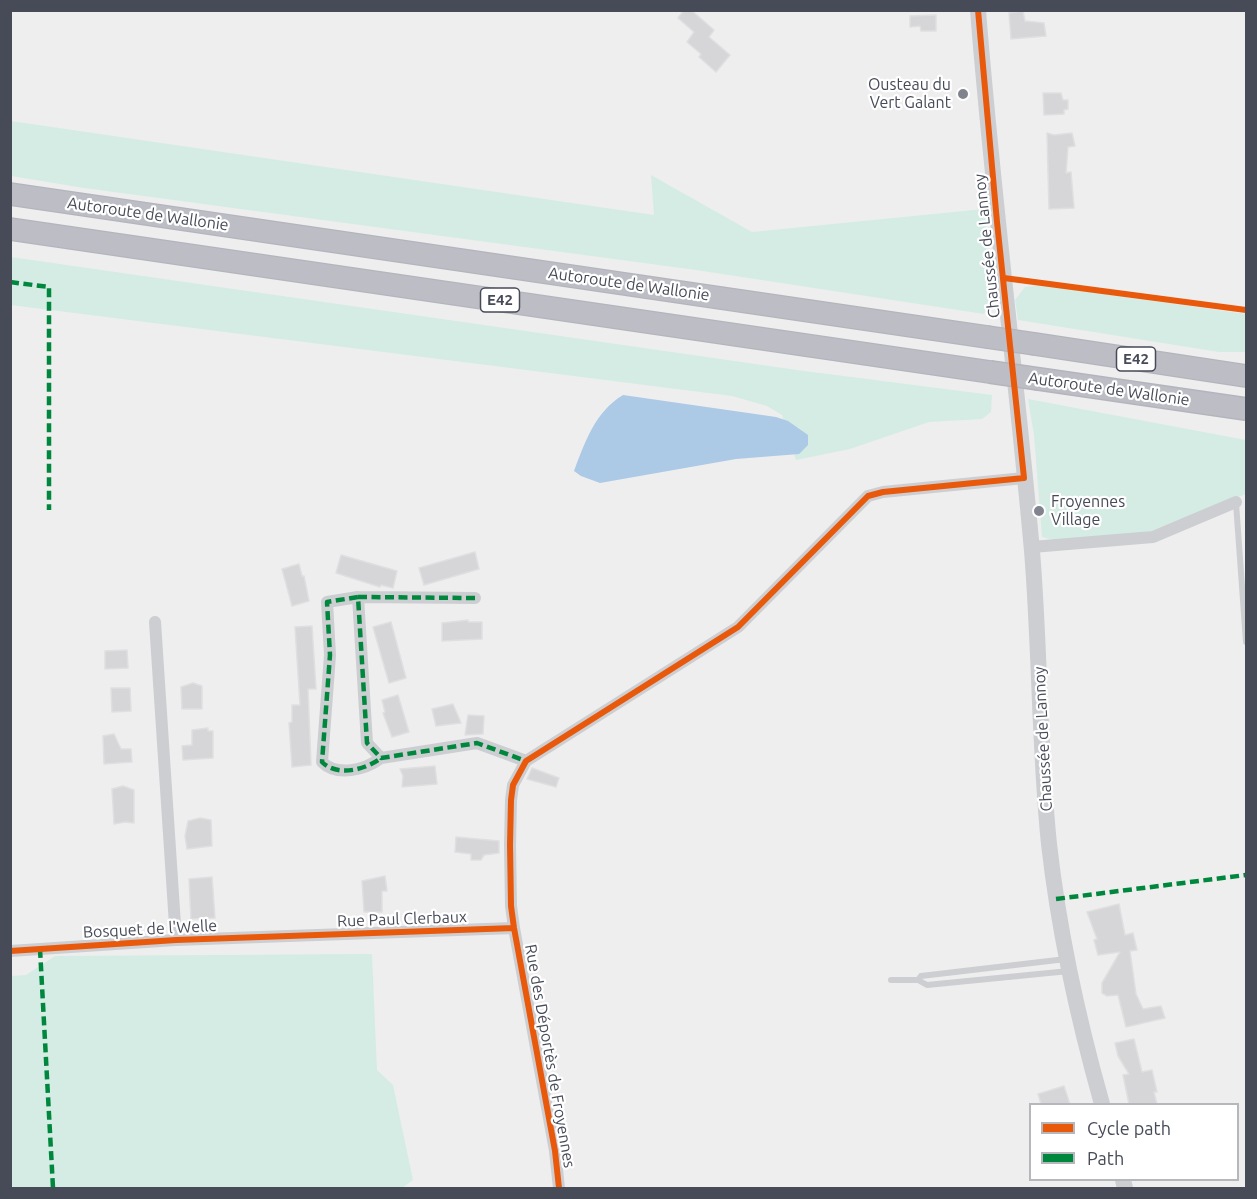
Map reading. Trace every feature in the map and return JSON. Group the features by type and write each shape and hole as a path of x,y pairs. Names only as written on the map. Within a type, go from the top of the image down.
{"highway":[{"name":"Autoroute de Wallonie","path":"10,194 1246,376"},
{"name":"Autoroute de Wallonie","path":"10,228 1246,409"}],"main road":[{"name":"Chaussée de Lannoy","path":"978,10 997,222 1032,548 1049,842 1058,916 1102,1103"}],"street":[{"path":"475,598 358,597 327,602 330,655 322,762 327,767 356,770 372,765 381,758 477,743 526,760 738,627 868,496 883,492 1024,478"},
{"path":"1032,548 1153,537 1236,502"},
{"path":"358,597 367,743 381,758"},
{"name":"Bosquet de l'Welle","path":"155,622 176,940"},
{"name":"Rue des Déportès de Froyennes","path":"526,760 513,785 511,800 511,906 555,1151 559,1188"},
{"name":"Rue Paul Clerbaux","path":"290,936 514,928"},
{"name":"Bosquet de l'Welle","path":"10,951 176,940 290,936"}],"lane":[{"path":"1236,502 1246,642"},
{"path":"918,980 921,976 1068,965"},
{"path":"891,980 918,980 927,985 1068,965"}],"green space":[{"path":"11,121 654,215 651,175 752,232 984,209 994,293 984,314 696,270 84,188 11,176"},
{"path":"11,257 797,370 992,395 991,412 982,419 929,422 850,449 796,460 782,415 767,406 732,396 11,305"},
{"path":"1041,285 1246,314 1246,352 1219,352 1018,320 1015,300 1025,287"},
{"path":"1028,399 1246,440 1246,494 1152,531 1061,542 1042,537 1034,435"},
{"path":"372,954 377,1070 393,1085 413,1180 402,1188 11,1188 11,976 26,975 55,956"}],"water":[{"path":"623,395 776,417 788,421 808,435 808,445 799,454 736,459 600,483 581,476 574,471 592,428 605,410"}],"building":[{"path":"684,10 691,10 714,30 709,37 730,55 716,72 687,42 694,32 678,18"},
{"path":"1023,11 1025,21 1044,23 1046,36 1011,39 1009,13"},
{"path":"936,15 936,31 921,31 920,26 910,27 910,16"},
{"path":"1043,93 1061,93 1063,100 1068,100 1068,109 1064,110 1064,114 1044,115"},
{"path":"1047,133 1054,135 1072,133 1075,146 1068,147 1066,173 1071,172 1074,208 1049,209"},
{"path":"475,552 479,569 424,585 419,568"},
{"path":"341,555 397,571 393,588 381,585 380,587 336,573"},
{"path":"299,564 309,601 292,606 282,569"},
{"path":"468,620 468,622 482,622 482,639 442,641 442,623"},
{"path":"391,622 406,678 389,683 373,627"},
{"path":"312,626 316,689 308,689 311,765 292,767 289,723 292,722 292,705 300,705 295,627"},
{"path":"127,650 128,668 105,669 105,651"},
{"path":"193,683 202,686 202,709 182,709 181,687"},
{"path":"111,688 130,688 131,711 112,712"},
{"path":"398,695 409,732 392,737 383,713 385,712 382,700"},
{"path":"453,704 461,723 436,726 432,709"},
{"path":"468,715 484,716 483,734 465,735"},
{"path":"208,728 208,731 213,731 213,758 183,760 182,746 192,745 192,730"},
{"path":"114,734 121,749 131,749 132,762 104,764 103,736"},
{"path":"435,766 437,784 402,787 403,776 400,769"},
{"path":"532,768 559,778 556,787 527,779"},
{"path":"123,786 134,790 134,823 114,824 112,789"},
{"path":"200,818 211,820 212,846 187,849 185,836 188,821"},
{"path":"456,837 499,841 499,853 484,855 481,860 471,860 471,854 455,852"},
{"path":"385,876 387,891 382,891 382,912 364,912 362,881"},
{"path":"212,877 215,918 191,919 189,879"},
{"path":"1119,904 1125,935 1133,933 1137,950 1130,951 1136,994 1143,1009 1161,1006 1165,1018 1126,1027 1118,995 1107,996 1102,993 1102,983 1120,952 1098,955 1094,940 1097,939 1087,912"},
{"path":"1134,1039 1142,1072 1152,1070 1157,1092 1154,1092 1157,1103 1129,1103 1123,1075 1129,1074 1118,1056 1115,1043"},
{"path":"1064,1086 1070,1103 1041,1103 1038,1094"}],"marked path":[{"path":"10,282 49,287 49,510"},
{"path":"358,597 327,602 330,655 322,762 335,769 351,770 367,766 381,758"},
{"path":"475,598 358,597 367,743 381,758 477,743 526,761"},
{"path":"1056,899 1246,875"},
{"path":"40,949 53,1188"}],"cycle path":[{"path":"559,1188 555,1151 511,906 511,800 513,785 526,761 738,627 868,496 883,492 1024,478 997,222 978,10"},
{"path":"1004,278 1246,310"},
{"path":"10,951 176,940 514,928"}],"place":[{"name":"Ousteau du Vert Galant","path":"963,94"},
{"name":"Froyennes Village","path":"1039,511"}]}
